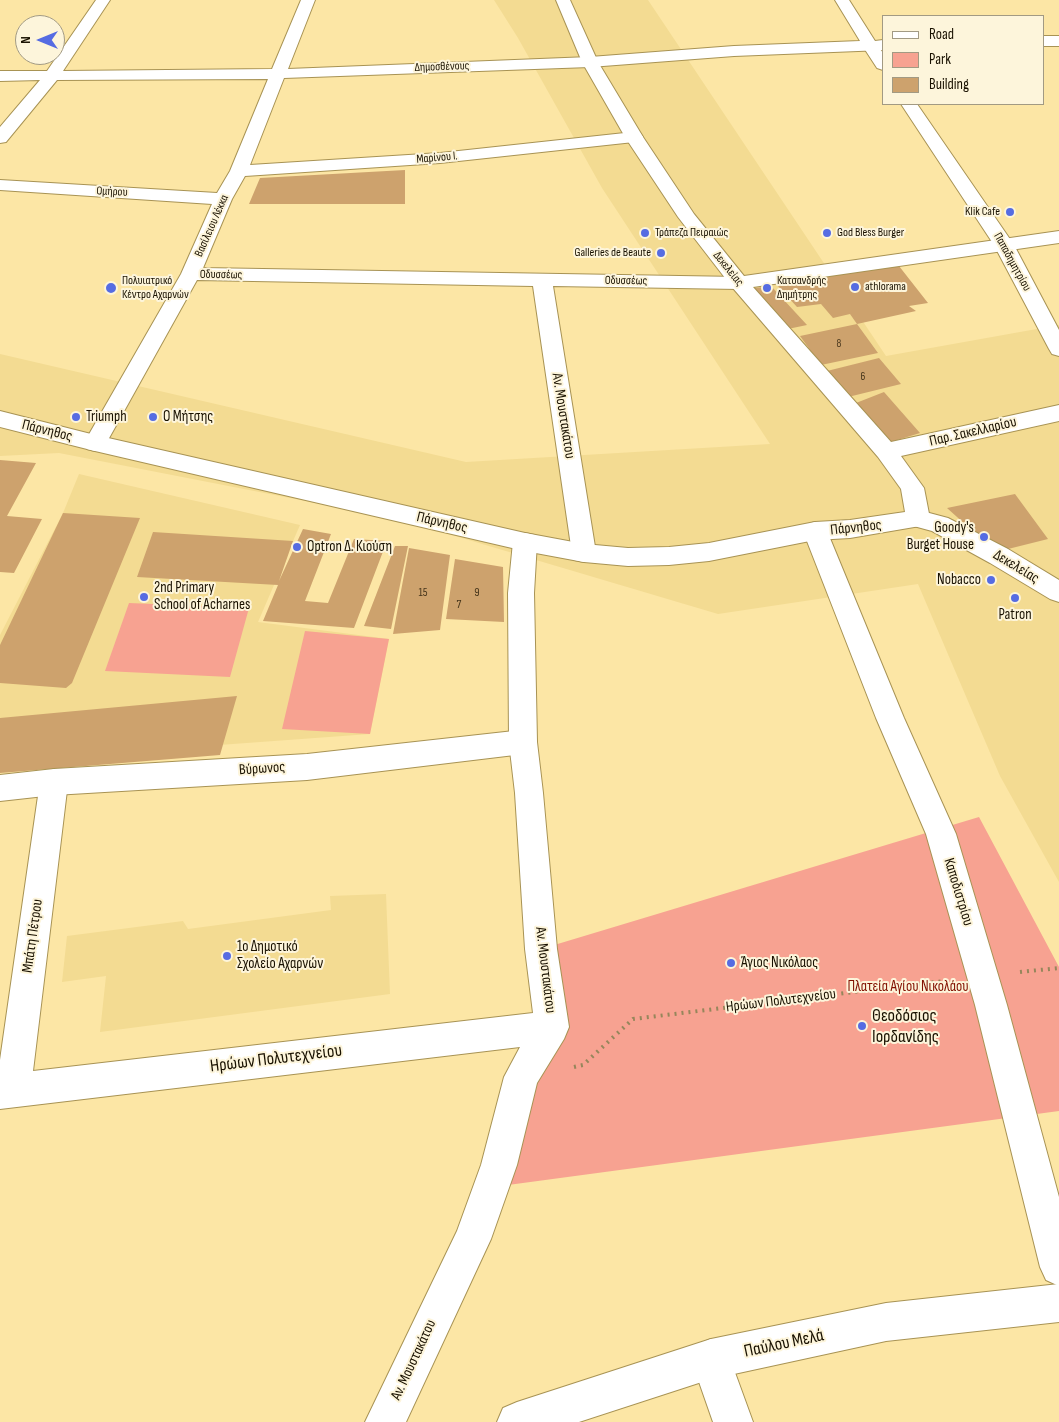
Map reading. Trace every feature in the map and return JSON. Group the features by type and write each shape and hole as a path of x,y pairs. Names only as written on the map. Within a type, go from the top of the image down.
{"street":[{"path":"0,138 51,77 103,0"},
{"name":"Βασίλειου Λέκκα","path":"95,443 191,274 223,199 238,170 308,0"},
{"name":"Δεκελείας","path":"563,0 590,62 634,137 687,217 738,283 886,451 912,488 918,519"},
{"path":"842,0 876,45 882,62"},
{"path":"1044,41 1059,41"},
{"name":"Δημοσθένους","path":"0,76 278,74 590,62 734,51 876,45"},
{"name":"Παπαδημητρίου","path":"910,105 1004,245 1059,348"},
{"name":"Μαρίνου Ι.","path":"238,170 440,158 634,137"},
{"name":"Ομήρου","path":"0,185 223,199"},
{"name":"Οδυσσέως","path":"191,274 738,283 1059,237"},
{"name":"Αν. Μουστακάτου","path":"542,279 584,553"},
{"name":"Παρ. Σακελλαρίου","path":"886,451 1059,413"},
{"name":"Πάρνηθος","path":"0,419 95,443 525,542 584,553 628,557 669,556 709,552 815,532 890,524"},
{"name":"Δεκελείας","path":"890,524 918,519 939,524 999,556 1059,592"},
{"name":"Καποδιστρίου","path":"815,532 890,718 940,834 983,976 1059,1267"},
{"name":"Αν. Μουστακάτου","path":"385,1422 472,1239 499,1165 521,1077 552,1027 541,949 529,793 523,742 521,594 525,542"},
{"name":"Βύρωνος","path":"0,788 54,782 307,767 523,742"},
{"name":"Μπάτη Πέτρου","path":"6,1091 54,782"},
{"name":"Ηρώων Πολυτεχνείου","path":"6,1091 552,1027"},
{"name":"Παύλου Μελά","path":"517,1422 712,1360 886,1322 1059,1303"},
{"path":"712,1360 733,1422"}],"path":[{"name":"Ηρώων Πολυτεχνείου","path":"521,1077 583,1065 633,1019 1059,968"}],"shaded area":[{"path":"494,0 648,0 886,356 1059,325 1059,882 1000,776 918,584 718,614 398,519 59,453 0,456 0,354 466,462 770,444 602,188 518,38"},
{"name":"2nd Primary School of Acharnes","path":"79,474 300,525 258,622 389,639 370,734 0,761 0,635 63,513"},
{"name":"1ο Δημοτικό Σχολείο Αχαρνών","path":"386,894 390,994 100,1032 106,976 62,982 67,936 183,921 188,929 331,910 330,896"}],"green space":[{"path":"129,603 249,608 230,677 105,671"},
{"path":"305,631 389,639 370,734 282,729"},
{"name":"Πλατεία Αγίου Νικολάου","path":"979,817 1059,967 1059,1111 508,1185 541,949"}],"building":[{"path":"405,170 405,204 249,204 260,178"},
{"path":"899,266 928,303 909,306 916,311 857,324 850,314 833,318 821,304 797,307 778,286 875,268"},
{"path":"771,286 807,325 783,330 748,289"},
{"path":"857,324 878,353 821,365 800,336"},
{"path":"879,358 901,384 848,397 827,371"},
{"path":"884,392 920,433 891,442 856,403"},
{"path":"0,460 36,463 7,516 42,519 14,573 0,572"},
{"path":"1015,494 1048,539 996,552 947,508"},
{"path":"63,513 140,518 72,683 66,688 0,683 0,645"},
{"path":"303,529 331,534 305,601 328,603 354,539 387,541 354,628 263,621 278,585 137,577 153,532 293,541 279,581"},
{"path":"395,546 408,546 391,629 364,626"},
{"path":"409,548 450,555 440,630 393,634"},
{"path":"455,559 503,567 504,622 446,619"},
{"path":"237,696 220,755 0,773 0,718"}],"place":[{"name":"Klik Cafe","path":"1010,212"},
{"name":"Τράπεζα Πειραιώς","path":"645,233"},
{"name":"God Bless Burger","path":"827,233"},
{"name":"Galleries de Beaute","path":"661,253"},
{"name":"athlorama","path":"855,287"},
{"name":"Πολυιατρικό Κέντρο Αχαρνών","path":"111,288"},
{"name":"Κατσανδρής Δημήτρης","path":"767,288"},
{"name":"Triumph","path":"76,417"},
{"name":"Ο Μήτσης","path":"153,417"},
{"name":"Goody's Burget House","path":"984,537"},
{"name":"Optron Δ. Κιούση","path":"297,547"},
{"name":"Nobacco","path":"991,580"},
{"name":"2nd Primary School of Acharnes","path":"144,597"},
{"name":"Patron","path":"1015,598"},
{"name":"1ο Δημοτικό Σχολείο Αχαρνών","path":"227,956"},
{"name":"Άγιος Νικόλαος","path":"731,963"},
{"name":"Θεοδόσιος Ιορδανίδης","path":"862,1026"}]}
